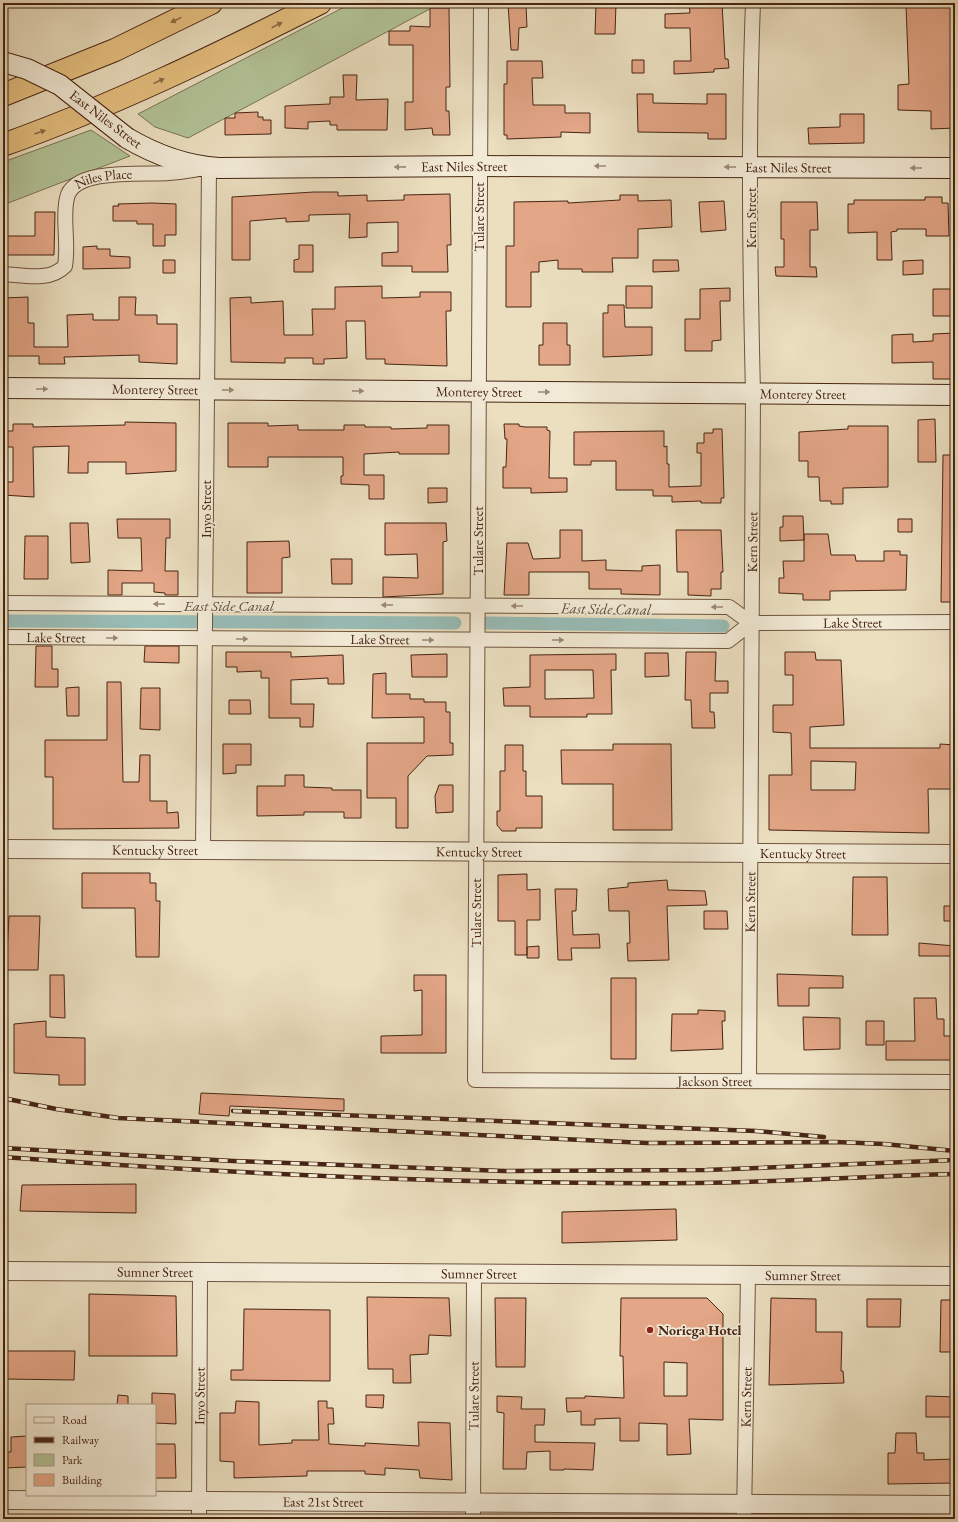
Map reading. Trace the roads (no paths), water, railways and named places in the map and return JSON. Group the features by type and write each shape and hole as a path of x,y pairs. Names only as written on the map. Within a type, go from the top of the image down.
{"highway":[{"path":"3,95 115,50 211,3"},
{"path":"3,145 60,125 138,91 320,3"}],"main road":[{"name":"East Niles Street","path":"3,62 27,69 60,85 127,138 149,151 170,160 209,167 480,166 955,168"},
{"name":"Monterey Street","path":"3,388 955,395"}],"street":[{"name":"Tulare Street","path":"475,1080 481,3"},
{"name":"Kern Street","path":"749,1081 753,394 750,281 753,3"},
{"name":"Niles Place","path":"3,274 51,276 65,266 67,258 66,199 73,189 82,183 116,173 168,173 209,167"},
{"name":"Inyo Street","path":"203,850 209,167"},
{"path":"3,603 729,607 751,623"},
{"name":"Lake Street","path":"3,638 728,641 751,623 955,622"},
{"name":"Kentucky Street","path":"3,849 955,854"},
{"name":"Jackson Street","path":"475,1080 955,1082"},
{"name":"Sumner Street","path":"3,1271 955,1276"},
{"name":"Inyo Street","path":"199,1510 200,1272"},
{"name":"Tulare Street","path":"473,1511 474,1274"},
{"name":"Kern Street","path":"744,1511 748,1275"},
{"name":"East 21st Street","path":"3,1500 199,1510 744,1511 955,1505"}],"waterway":[{"name":"East Side Canal","path":"3,621 455,623"},
{"name":"East Side Canal","path":"487,623 723,626"}],"railway":[{"path":"3,1098 56,1109 118,1118 647,1143 836,1142 884,1144 955,1151"},
{"path":"233,1111 756,1131 824,1137"},
{"path":"3,1148 233,1161 504,1171 706,1170 955,1160"},
{"path":"3,1157 176,1169 349,1177 523,1182 697,1183 955,1174"}],"place":[{"name":"Noriega Hotel","path":"650,1330"}]}
